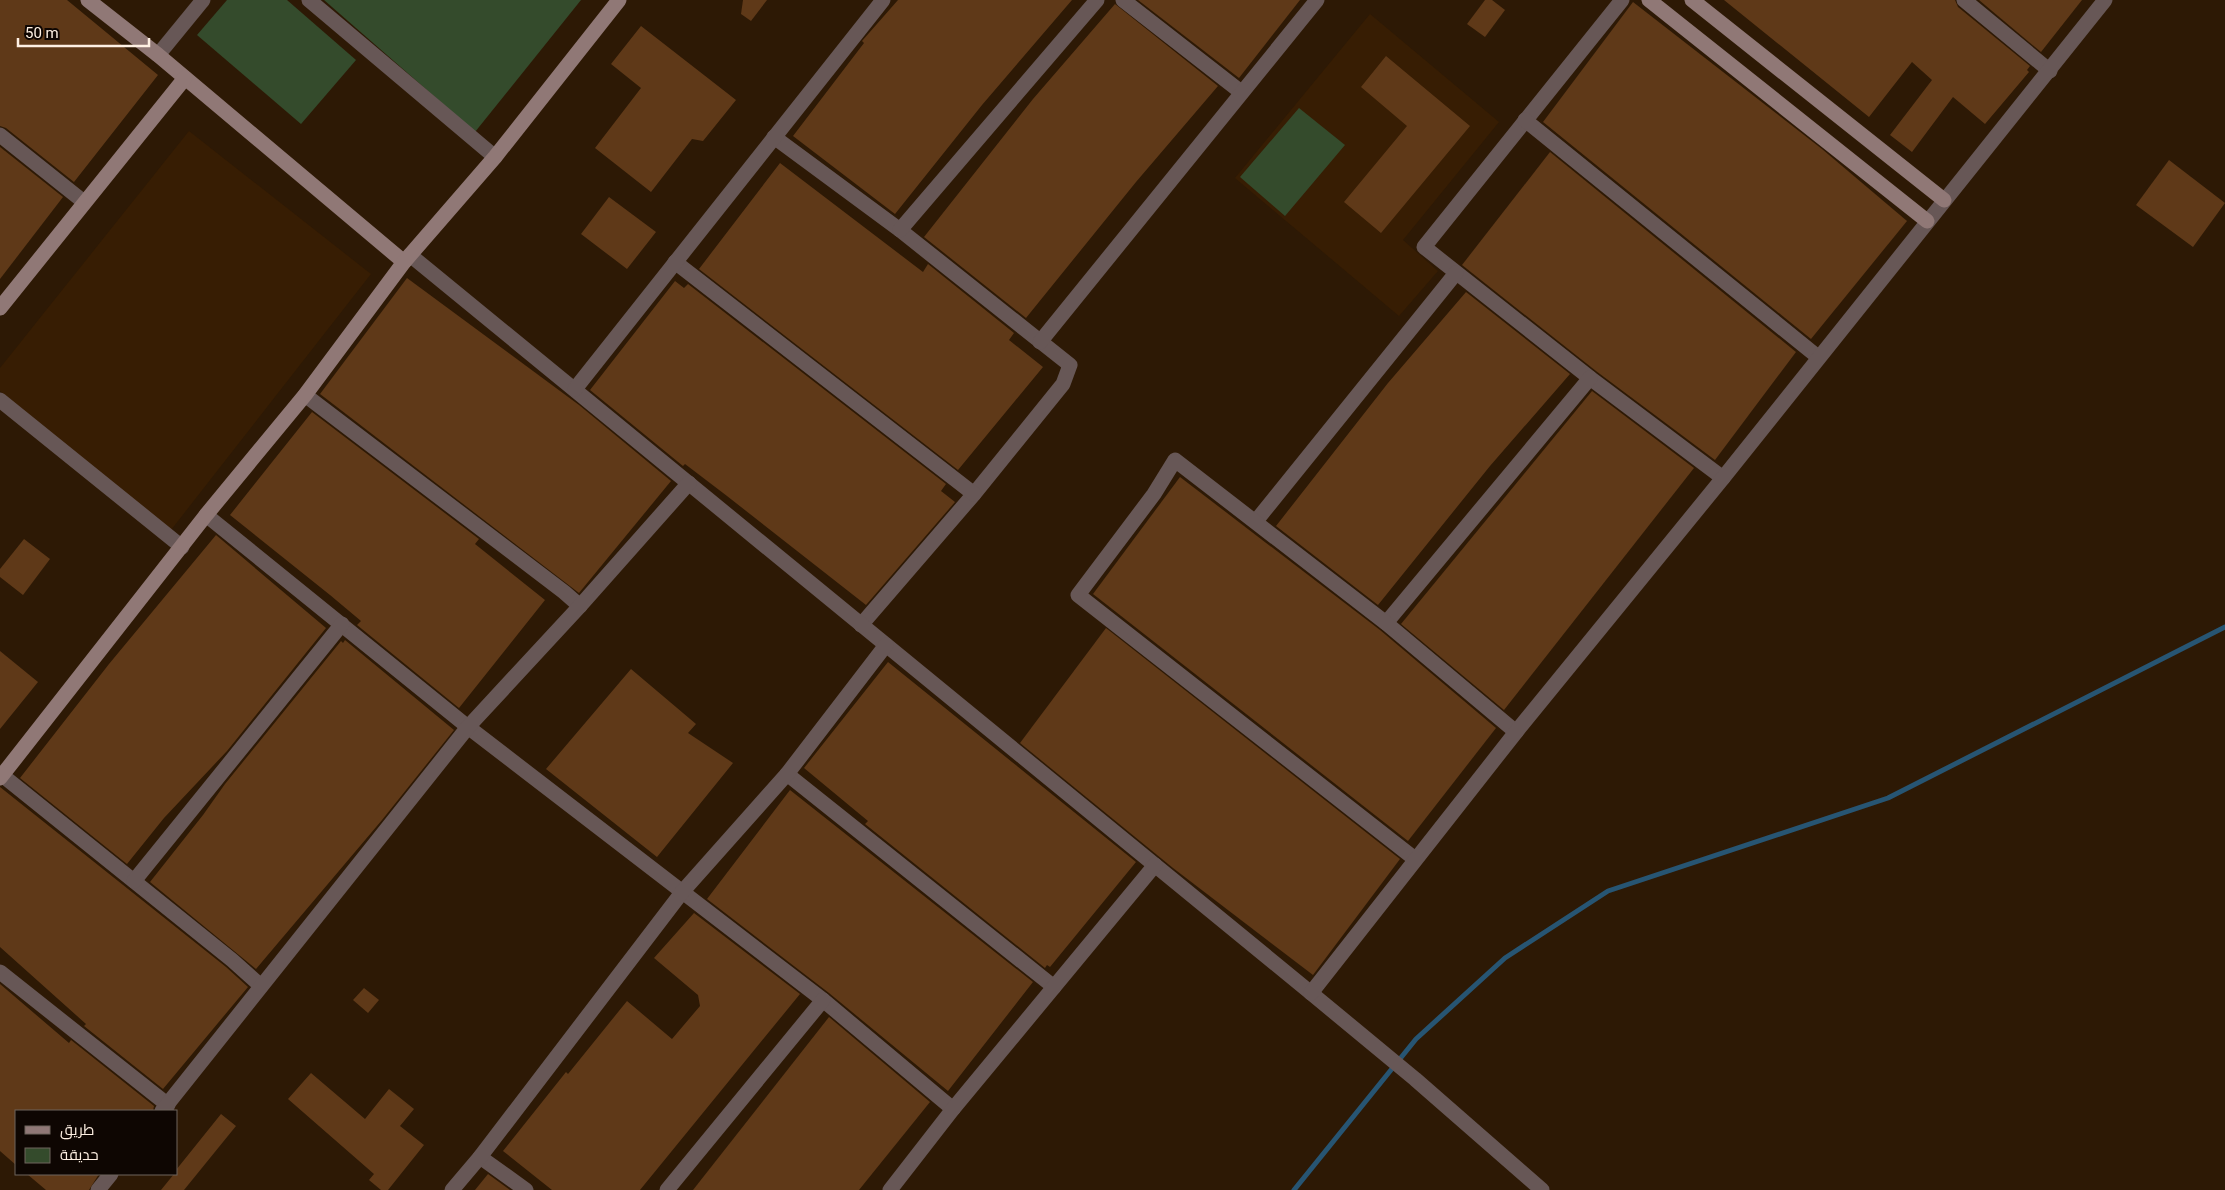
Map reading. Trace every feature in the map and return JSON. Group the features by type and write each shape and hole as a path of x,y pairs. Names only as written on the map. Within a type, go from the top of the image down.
{"street":[{"path":"88,0 407,258 574,389 862,624 1312,993 1415,1079 1542,1190"},
{"path":"158,55 203,0"},
{"path":"309,0 495,157"},
{"path":"261,986 232,960 134,882 3,770 206,515 305,395 407,258 495,157 619,0"},
{"path":"574,389 883,0"},
{"path":"900,230 1097,0"},
{"path":"1123,0 1242,92"},
{"path":"1040,342 1317,0"},
{"path":"1622,0 1424,247 1590,378 1723,478"},
{"path":"1649,0 1927,221"},
{"path":"1692,0 1944,200"},
{"path":"1964,0 2050,71"},
{"path":"1312,993 1516,732 1723,478 2105,0"},
{"path":"0,308 185,78"},
{"path":"1525,120 1818,357"},
{"path":"0,135 84,202"},
{"path":"774,137 900,230 1040,342 1055,351 1070,366 1063,384 974,494 862,624"},
{"path":"675,262 974,494"},
{"path":"1256,521 1456,273"},
{"path":"1386,623 1590,378"},
{"path":"305,395 580,606"},
{"path":"0,400 182,547"},
{"path":"1415,859 1078,594 1154,494 1175,460 1386,623 1516,732"},
{"path":"0,972 165,1108 468,727 580,606 689,483"},
{"path":"206,515 468,727 823,1000 953,1109"},
{"path":"134,882 342,624"},
{"path":"452,1190 480,1157 683,891 787,774 886,645"},
{"path":"787,774 1054,987"},
{"path":"890,1190 953,1109 1155,865"},
{"path":"668,1190 823,1000"},
{"path":"480,1157 526,1190"},
{"path":"98,1190 111,1175"}],"shaded area":[{"path":"1370,14 1499,122 1403,240 1438,271 1399,316 1235,178"},
{"path":"189,131 371,274 171,530 0,391 0,368"}],"green space":[{"path":"227,0 287,0 356,60 301,124 197,35"},
{"path":"324,0 581,0 475,132"},
{"path":"1299,108 1345,145 1285,216 1240,177"}],"building":[{"path":"0,0 67,0 158,75 74,182 6,128 0,126"},
{"path":"743,0 767,0 751,21 741,14"},
{"path":"898,0 1072,0 982,105 895,214 793,136 864,43 862,41"},
{"path":"1138,0 1300,0 1239,78"},
{"path":"1485,0 1492,0 1505,10 1485,37 1467,24"},
{"path":"1724,0 1955,0 1958,7 2030,66 2027,70 2029,72 1985,124 1953,97 1912,152 1890,135 1932,80 1912,62 1869,117"},
{"path":"1979,0 2082,0 2041,52"},
{"path":"1633,2 1822,149 1907,221 1811,339 1543,122"},
{"path":"1115,4 1218,86 1136,182 1026,318 924,237 1033,99"},
{"path":"641,26 736,100 703,141 692,139 651,192 595,148 641,88 611,64"},
{"path":"1386,56 1470,126 1381,233 1344,202 1407,126 1361,87"},
{"path":"0,147 63,197 0,279"},
{"path":"1550,152 1796,352 1715,460 1596,371 1462,265"},
{"path":"2169,160 2225,203 2193,247 2136,205"},
{"path":"780,163 923,272 928,264 1014,333 1009,340 1043,367 958,470 699,269"},
{"path":"609,197 656,232 627,269 581,234"},
{"path":"407,278 579,405 671,481 579,593 320,394"},
{"path":"675,281 684,288 688,284 946,484 941,491 955,502 866,605 685,464 683,466 590,390"},
{"path":"1466,292 1570,374 1490,466 1378,605 1276,526 1388,383"},
{"path":"1592,391 1694,468 1504,710 1401,624"},
{"path":"312,412 479,539 475,544 545,600 459,708 357,625 361,621 230,515"},
{"path":"1180,477 1380,630 1496,728 1408,841 1093,594"},
{"path":"216,535 326,628 227,751 164,818 127,864 20,778 109,664"},
{"path":"24,539 50,559 23,595 0,577 0,569"},
{"path":"1106,628 1400,859 1313,975 1173,868 1020,743"},
{"path":"345,640 454,730 382,820 256,969 150,882 225,784 341,641 343,643"},
{"path":"0,651 38,682 0,729"},
{"path":"888,662 1136,862 1050,967 1047,965 1045,968 865,824 868,821 804,768"},
{"path":"631,669 696,724 688,733 733,763 657,857 546,769"},
{"path":"0,787 226,967 248,987 163,1089 84,1026 86,1024 0,947"},
{"path":"790,790 1033,982 948,1091 829,993 707,899"},
{"path":"694,913 800,994 640,1190 552,1190 503,1151 566,1072 568,1074 627,1001 672,1039 700,1006 698,995 654,958"},
{"path":"0,984 69,1043 71,1040 154,1106 153,1110 15,1110 15,1164 0,1151"},
{"path":"364,988 379,1000 368,1013 353,1000"},
{"path":"829,1017 930,1102 859,1190 693,1190"},
{"path":"311,1073 365,1119 389,1089 414,1109 400,1126 424,1145 388,1190 381,1190 369,1180 374,1174 288,1099"},
{"path":"221,1114 236,1126 184,1190 161,1190 173,1175 178,1175 178,1168"},
{"path":"488,1174 510,1190 475,1190"},
{"path":"28,1175 98,1175 89,1190 46,1190"}],"waterway":[{"path":"1294,1190 1416,1039 1505,958 1608,891 1888,798 2225,627"}]}
